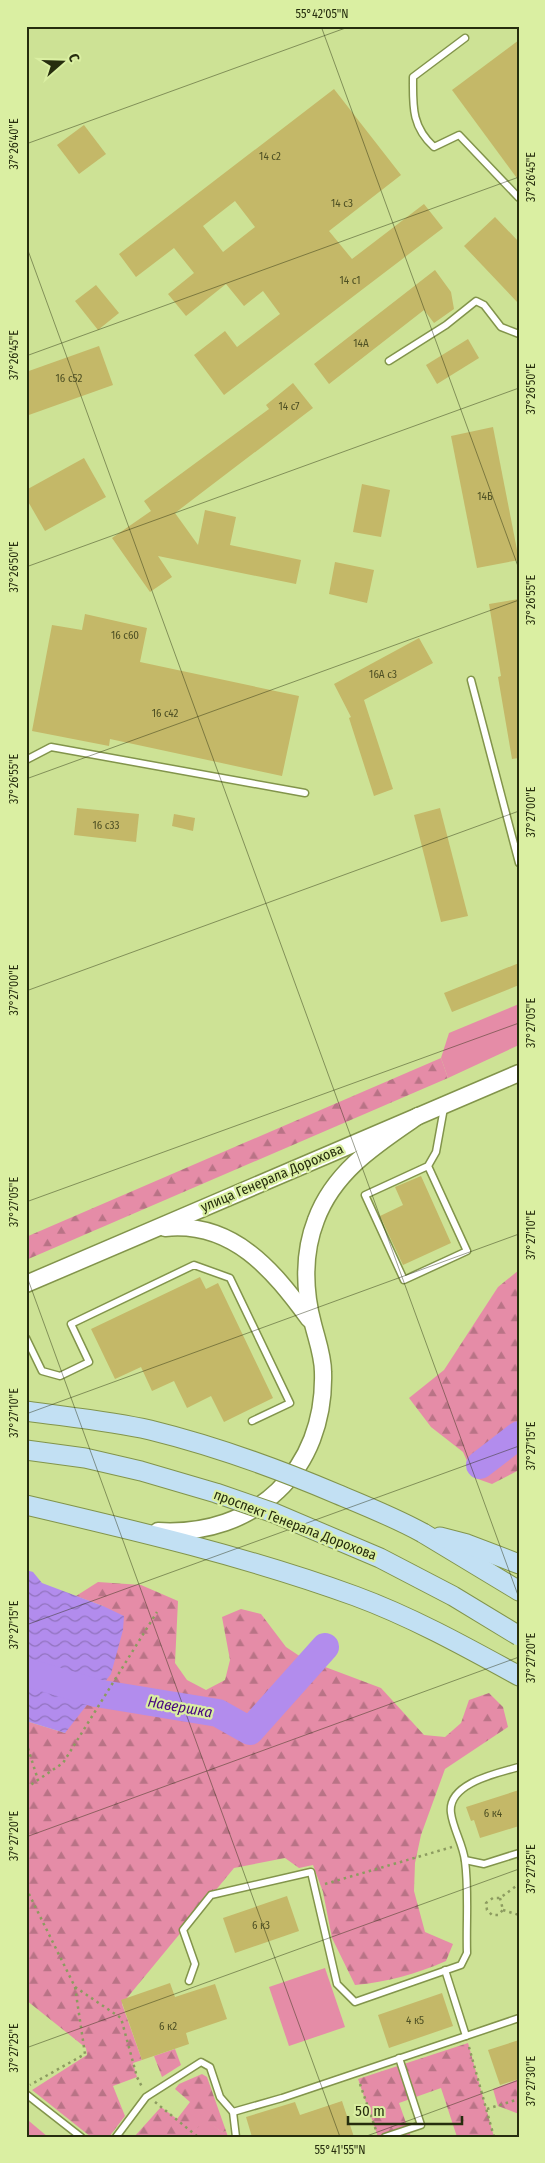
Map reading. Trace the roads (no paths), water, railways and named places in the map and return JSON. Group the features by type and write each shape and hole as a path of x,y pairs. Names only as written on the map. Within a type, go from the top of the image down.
{"main road":[{"path":"26,1412 94,1420 150,1430 230,1452 286,1472 398,1520 519,1591"},
{"name":"проспект Генерала Дорохова","path":"26,1450 85,1458 141,1471 216,1493 274,1513 380,1558 453,1596 519,1636"},
{"path":"26,1504 129,1529 239,1559 356,1597 436,1632 519,1676"},
{"path":"423,1533 467,1544 519,1564"}],"street":[{"name":"улица Генерала Дорохова","path":"26,1284 519,1073"},
{"path":"129,1529 180,1533 215,1527 241,1518 275,1495 290,1480 316,1431 320,1411 323,1370 306,1291 307,1257 316,1220 330,1191 348,1169 379,1143 418,1116"},
{"path":"151,1229 180,1226 202,1228 242,1247 263,1262 286,1288 312,1323"}],"lane":[{"path":"465,38 413,77 413,114 427,140 434,146 459,135 519,198"},
{"path":"389,361 446,325 476,302 484,305 501,326 519,334"},
{"path":"471,680 519,863"},
{"path":"26,760 51,747 305,793"},
{"path":"428,1166 467,1252 404,1280 365,1195 428,1166 436,1152 444,1105"},
{"path":"26,1338 42,1371 60,1376 89,1362 71,1324 194,1265 230,1278 290,1403 252,1421"},
{"path":"189,1981 195,1964 183,1930 212,1895 311,1872 337,1984 355,2002 461,1964 467,1953 465,1860 450,1811 453,1800 462,1789 473,1781 519,1766"},
{"path":"465,1860 484,1864 519,1852"},
{"path":"445,1970 466,2036"},
{"path":"233,2112 519,2018"},
{"path":"385,2137 421,2125 399,2058"},
{"path":"116,2137 146,2097 201,2062 210,2067 220,2097 233,2112 236,2137"},
{"path":"26,2094 81,2137"}],"water":[{"path":"26,1570 33,1572 42,1583 124,1616 123,1630 111,1674 65,1733 26,1721"}],"waterway":[{"name":"Навершка","path":"480,1465 519,1435"},
{"name":"Навершка","path":"26,1672 96,1693 218,1713 250,1731 325,1647"}]}
